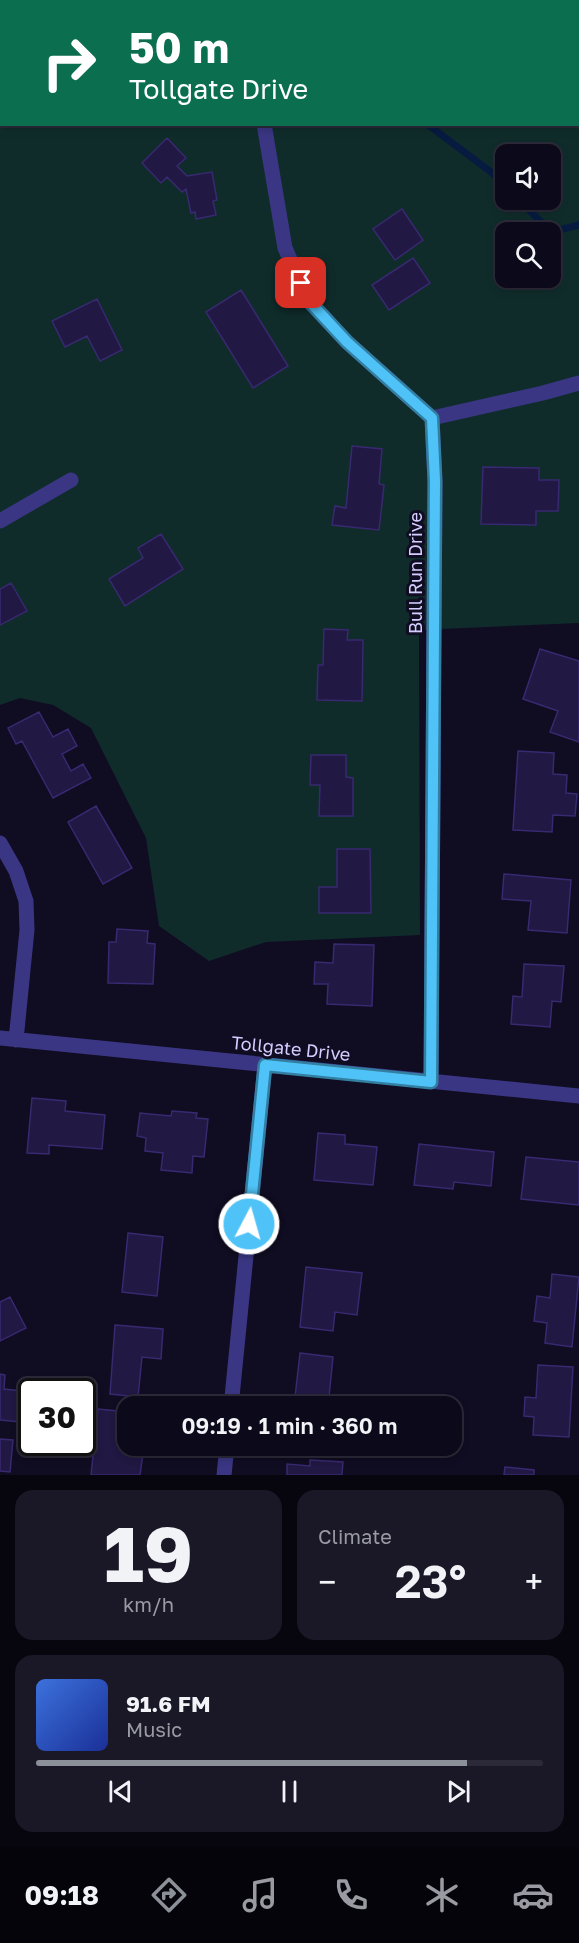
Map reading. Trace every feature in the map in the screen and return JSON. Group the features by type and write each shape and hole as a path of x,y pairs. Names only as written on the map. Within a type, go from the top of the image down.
{"street":[{"path":"264,126 285,248 308,300 347,342 432,418 579,383"},
{"name":"Bull Run Drive","path":"431,1082 435,493 432,418"},
{"path":"0,520 71,480"},
{"path":"0,843 16,871 26,901 27,930 16,1040"},
{"name":"Tollgate Drive","path":"0,1038 579,1096"},
{"path":"232,1396 265,1065"},
{"path":"224,1475 226,1456"}],"green space":[{"path":"0,126 579,126 579,623 419,630 420,935 266,942 209,961 159,926 146,838 91,728 53,705 20,698 0,705"}],"building":[{"path":"167,138 186,158 177,166 187,176 212,172 217,200 213,201 216,215 196,219 195,212 191,213 186,189 182,192 167,177 161,183 142,163"},
{"path":"402,209 423,240 395,260 373,229"},
{"path":"413,258 430,283 389,310 372,285"},
{"path":"241,290 288,366 253,388 206,312"},
{"path":"97,299 122,350 100,361 87,336 65,347 52,321"},
{"path":"352,446 382,449 379,484 384,485 379,530 332,525 335,506 346,508"},
{"path":"483,467 539,468 539,480 559,480 558,511 536,511 536,525 481,524"},
{"path":"161,534 183,569 125,606 109,579 143,558 138,548"},
{"path":"11,583 27,611 0,625 0,589"},
{"path":"324,629 348,630 347,640 363,640 362,701 317,700 318,665 323,665"},
{"path":"540,649 579,661 579,742 550,732 558,711 523,699"},
{"path":"39,712 53,737 68,729 77,746 62,754 71,771 83,764 91,778 53,798 22,741 16,744 8,728"},
{"path":"518,751 554,753 553,774 567,775 566,793 577,794 575,816 553,815 552,832 513,830"},
{"path":"311,755 346,755 346,777 353,778 353,816 319,816 320,785 310,785"},
{"path":"96,806 132,868 103,884 68,822"},
{"path":"337,849 370,849 371,913 319,913 319,887 337,887"},
{"path":"504,874 571,880 567,933 528,930 531,901 502,899"},
{"path":"117,929 148,931 147,943 155,944 153,984 108,983 109,942 116,942"},
{"path":"334,944 374,945 372,1006 327,1004 328,984 314,984 315,962 333,963"},
{"path":"524,964 564,966 561,1002 552,1001 550,1027 511,1024 513,996 522,997"},
{"path":"32,1098 66,1101 65,1111 105,1115 102,1149 49,1145 49,1154 27,1153"},
{"path":"172,1111 197,1113 196,1118 208,1119 204,1157 193,1156 192,1173 161,1170 163,1153 145,1151 146,1138 137,1136 140,1113 171,1116"},
{"path":"318,1133 345,1135 345,1144 377,1147 373,1185 314,1180"},
{"path":"419,1144 494,1152 491,1186 454,1182 453,1189 414,1185"},
{"path":"526,1157 579,1162 579,1205 521,1199"},
{"path":"128,1233 163,1237 157,1296 122,1292"},
{"path":"306,1267 362,1273 357,1315 335,1312 333,1331 300,1327"},
{"path":"552,1274 579,1277 572,1347 545,1343 547,1323 534,1321 537,1296 550,1298"},
{"path":"10,1297 26,1328 0,1341 0,1302"},
{"path":"115,1325 163,1329 161,1359 142,1357 138,1396 110,1394"},
{"path":"300,1353 333,1357 329,1396 295,1396"},
{"path":"538,1365 573,1367 569,1437 533,1435 534,1417 524,1416 525,1397 536,1398"},
{"path":"0,1374 5,1375 4,1389 18,1391 18,1422 0,1420"},
{"path":"98,1409 117,1411 117,1456 143,1456 140,1475 91,1475 93,1456 96,1456"},
{"path":"0,1439 13,1440 10,1472 0,1471"},
{"path":"310,1460 343,1462 342,1475 287,1475 287,1464 310,1466"},
{"path":"505,1467 534,1470 534,1475 504,1475"}],"waterway":[{"path":"430,126 495,176"},
{"path":"529,210 544,225 555,231 579,225"}],"route":[{"path":"249,1224 265,1065 431,1082 435,481 432,418 347,342 308,300 301,283"}]}
